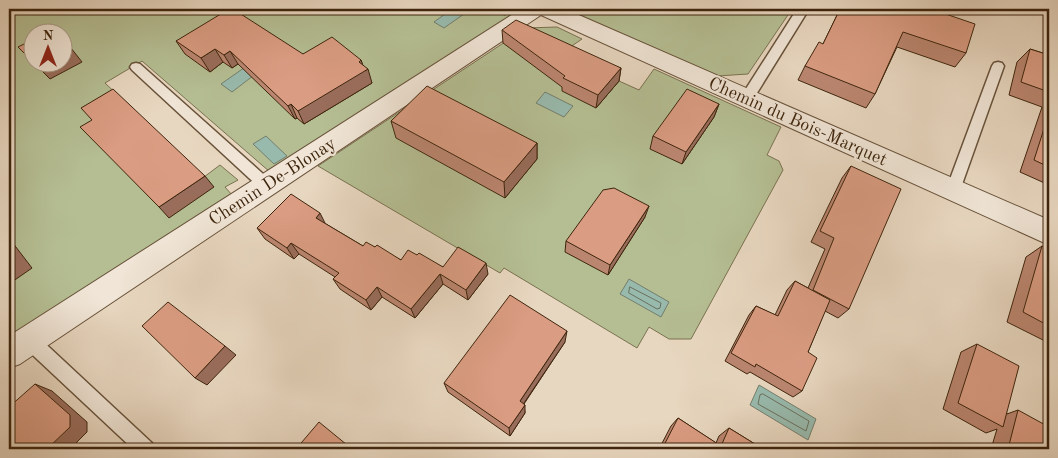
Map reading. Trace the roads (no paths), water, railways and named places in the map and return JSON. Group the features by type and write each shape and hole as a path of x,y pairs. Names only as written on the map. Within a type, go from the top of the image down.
{"street":[{"name":"Chemin De-Blonay","path":"19,346 536,9"},
{"name":"Chemin du Bois-Marquet","path":"546,9 1049,232"}],"lane":[{"path":"747,98 803,9"},
{"path":"953,190 998,66"},
{"path":"136,67 266,185"},
{"path":"19,346 146,449"}],"water":[{"path":"452,9 464,14 444,28 434,22"},
{"path":"248,65 258,72 232,92 221,84"},
{"path":"545,92 573,106 564,117 536,103"},
{"path":"266,136 287,156 274,164 253,144"},
{"path":"629,279 669,302 661,317 620,294"},
{"path":"759,385 816,419 808,440 750,405"}]}
